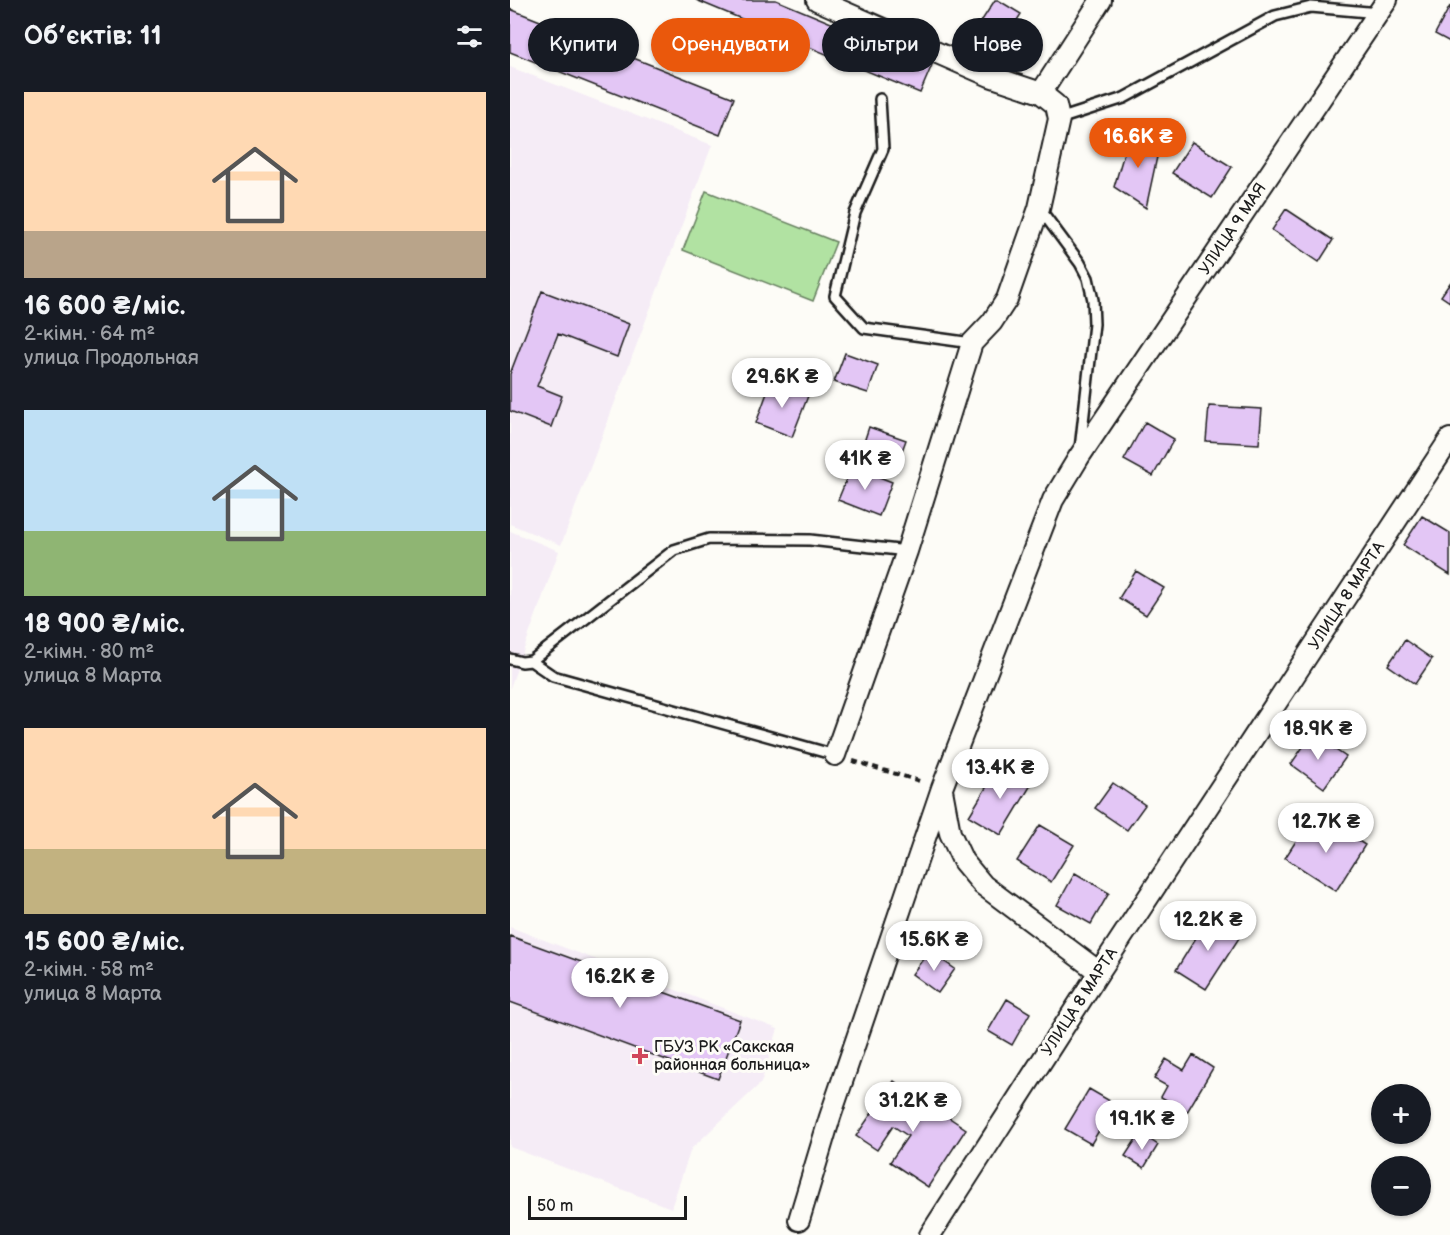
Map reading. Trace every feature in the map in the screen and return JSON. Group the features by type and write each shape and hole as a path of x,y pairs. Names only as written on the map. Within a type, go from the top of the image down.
{"street":[{"path":"817,0 990,76 1041,93 1056,105 1059,119 1040,208 1007,299 992,322 972,343 907,551 835,755"},
{"path":"1041,93 1101,0"},
{"name":"УЛИЦА 9 МАЯ","path":"800,1220 830,1117 942,788 1053,500 1079,457 1383,6"},
{"name":"УЛИЦА 8 МАРТА","path":"930,1235 1099,972 1450,439"},
{"path":"942,788 950,834 963,861 983,885 1099,972"}],"lane":[{"path":"1059,119 1124,98 1275,16 1311,7 1383,6"},
{"path":"880,99 883,149 855,213 836,296 864,328 972,343"},
{"path":"1040,208 1080,263 1088,278 1093,300 1094,324 1079,457"},
{"path":"510,659 522,662 531,661 674,550 709,539 810,540 907,551"},
{"path":"531,661 553,676 835,755"}],"path":[{"path":"835,755 942,788"}],"shaded area":[{"path":"510,67 712,145 561,545 510,524"},
{"path":"510,531 559,551 510,688"},
{"name":"ГБУЗ РК «Сакская районная больница»","path":"510,927 778,1029 761,1083 691,1149 671,1208 510,1147"}],"green space":[{"path":"706,191 836,242 813,301 683,250"}],"building":[{"path":"696,0 776,0 822,19 822,52 810,47 810,18 739,18"},
{"path":"995,0 1021,14 1018,18 983,18"},
{"path":"1450,6 1450,42 1435,34"},
{"path":"510,9 533,18 528,18 528,59 510,52"},
{"path":"639,60 651,65 651,72 669,72 734,98 720,135 561,72 639,72"},
{"path":"869,72 929,72 920,93"},
{"path":"1130,133 1160,143 1146,208 1114,187"},
{"path":"1192,142 1232,167 1212,198 1172,173"},
{"path":"1286,209 1333,240 1319,262 1272,230"},
{"path":"1450,283 1450,302 1441,296"},
{"path":"542,291 629,324 617,357 558,334 537,386 562,396 551,427 510,411 510,374"},
{"path":"845,353 878,365 868,393 834,382"},
{"path":"771,382 808,396 792,437 756,423"},
{"path":"1209,406 1262,409 1259,444 1206,441"},
{"path":"1145,422 1174,439 1153,476 1124,460"},
{"path":"869,427 906,440 896,467 860,454"},
{"path":"852,466 892,482 879,516 838,500"},
{"path":"1422,516 1450,533 1450,575 1403,545"},
{"path":"1136,571 1164,588 1146,615 1119,598"},
{"path":"1405,640 1432,659 1415,684 1388,665"},
{"path":"1312,734 1346,757 1324,788 1291,764"},
{"path":"999,766 1031,785 1001,835 969,816"},
{"path":"1113,783 1145,805 1127,830 1095,808"},
{"path":"1327,821 1365,845 1336,891 1285,858 1307,824 1320,832"},
{"path":"1040,825 1074,845 1051,882 1017,861"},
{"path":"1075,873 1109,893 1091,924 1057,905"},
{"path":"1210,915 1241,935 1206,989 1176,970"},
{"path":"510,936 740,1020 718,1079 510,1002"},
{"path":"929,951 955,969 938,993 912,974"},
{"path":"1007,999 1030,1013 1012,1045 988,1031"},
{"path":"1193,1055 1213,1068 1187,1112 1161,1097 1167,1086 1154,1079 1166,1059 1184,1070"},
{"path":"894,1081 966,1129 928,1187 890,1162 908,1136 893,1126 877,1150 856,1136"},
{"path":"1089,1089 1115,1104 1091,1144 1065,1129"},
{"path":"1140,1133 1158,1145 1144,1168 1125,1156"}],"place":[{"name":"ГБУЗ РК «Сакская районная больница»","path":"640,1056"}]}
